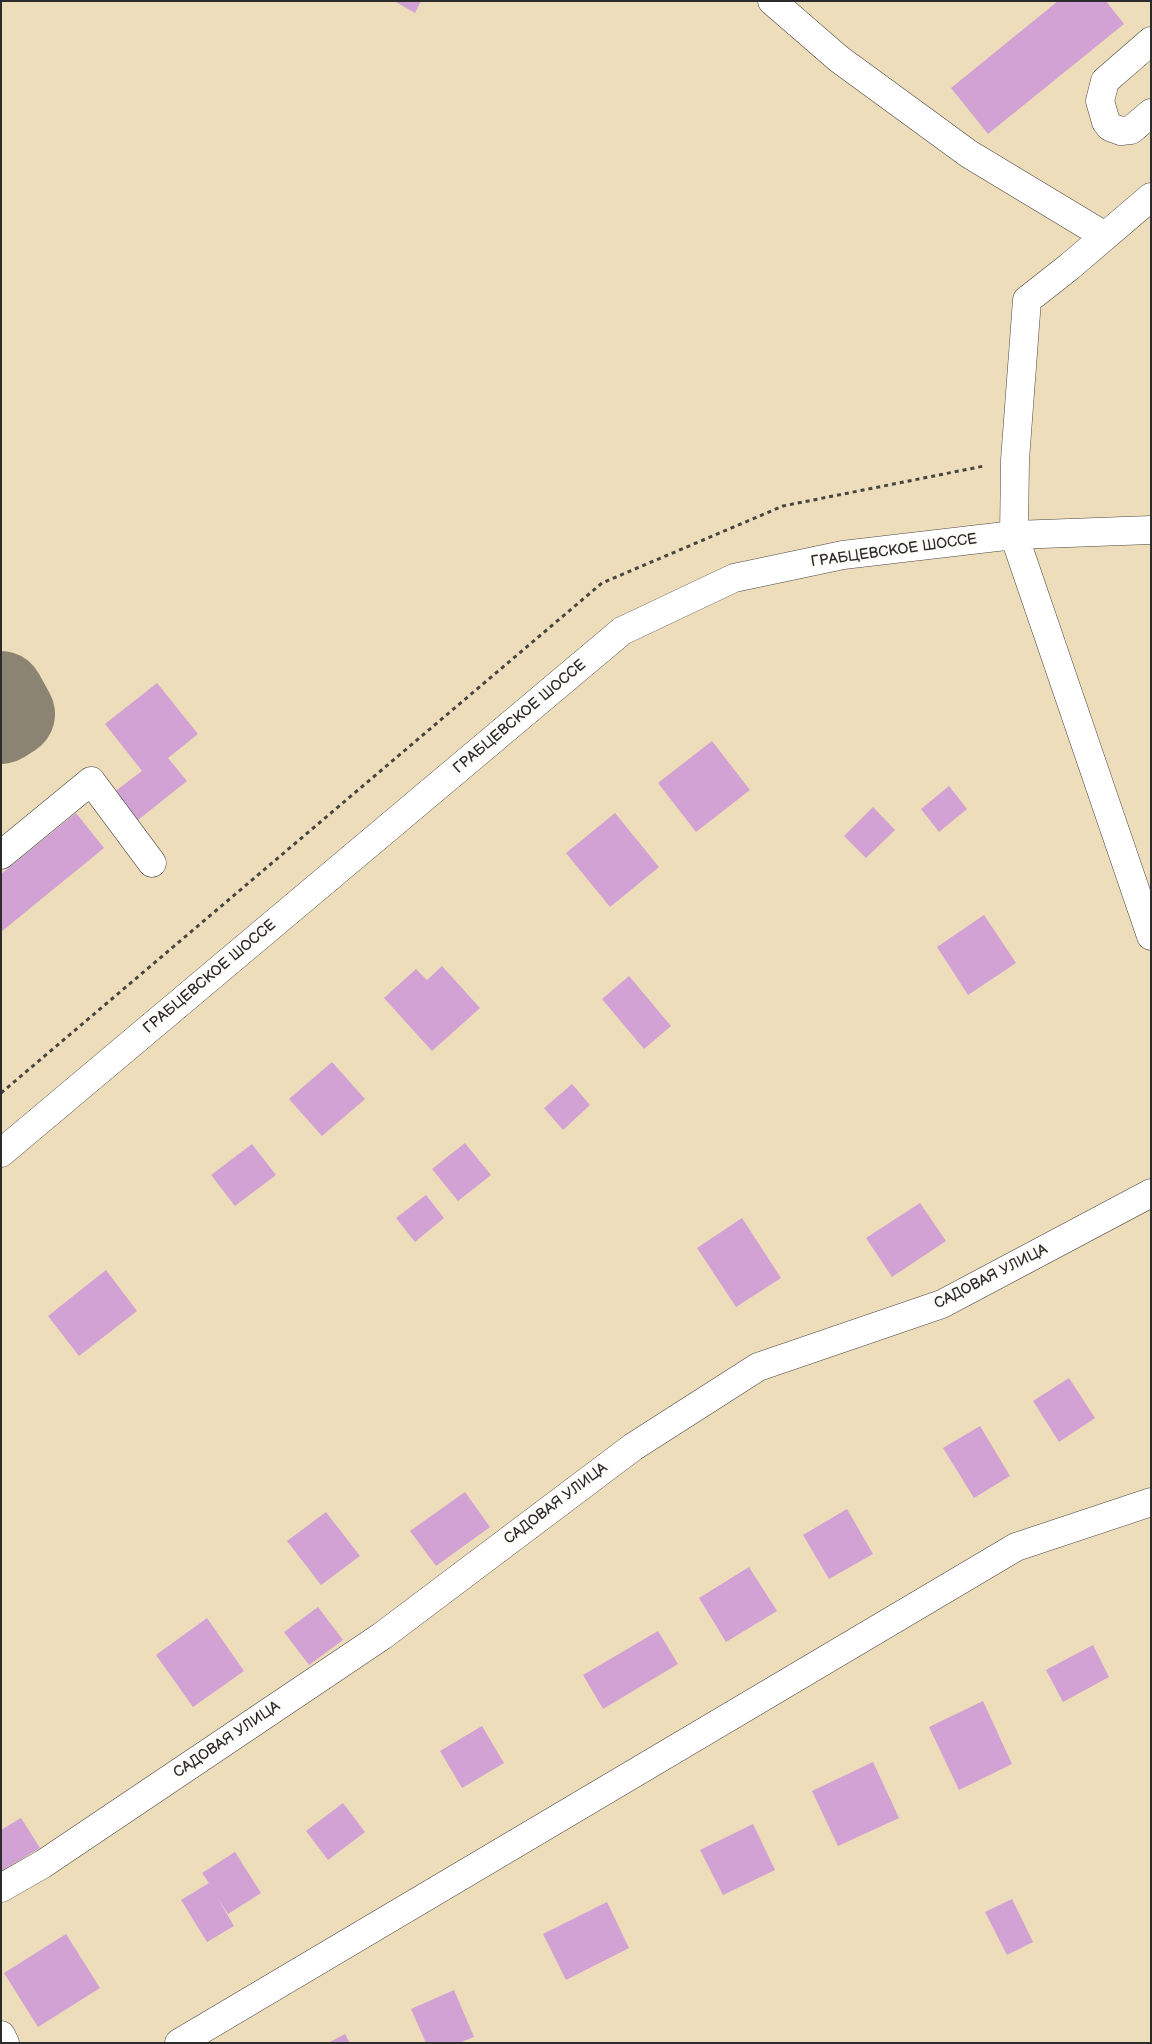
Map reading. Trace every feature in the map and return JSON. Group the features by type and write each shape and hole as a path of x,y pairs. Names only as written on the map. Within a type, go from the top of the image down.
{"street":[{"path":"772,1 839,58 969,154 1106,236"},
{"path":"1151,40 1105,82 1100,101 1106,122 1110,127 1122,131 1131,130 1151,113"},
{"path":"1151,197 1027,300 1015,460 1014,535 1151,936"},
{"name":"ГРАБЦЕВСКОЕ ШОССЕ","path":"1,1153 622,631 734,578 843,555 1014,535 1151,530"},
{"path":"3,849 91,781 152,863"},
{"name":"САДОВАЯ УЛИЦА","path":"1,1888 43,1864 382,1636 632,1446 758,1367 942,1304 1151,1193"},
{"path":"179,2043 1016,1547 1151,1502"},
{"path":"1,2036 6,2043"}],"building":[{"path":"394,1 421,1 415,13"},
{"path":"1058,1 1106,1 1124,24 988,134 951,88"},
{"path":"157,683 198,734 168,758 187,781 133,824 110,795 142,771 105,724"},
{"path":"712,741 750,790 696,832 658,783"},
{"path":"949,786 967,809 939,832 921,809"},
{"path":"873,807 895,830 866,858 844,836"},
{"path":"76,813 104,848 1,932 1,874"},
{"path":"615,813 659,867 610,907 566,853"},
{"path":"984,915 1016,963 968,995 937,947"},
{"path":"442,966 480,1008 432,1051 384,998 416,969 427,980"},
{"path":"629,976 671,1026 644,1049 602,999"},
{"path":"332,1062 365,1099 322,1136 289,1099"},
{"path":"572,1084 590,1105 563,1130 544,1108"},
{"path":"465,1143 491,1175 458,1201 432,1169"},
{"path":"252,1144 276,1175 235,1206 211,1175"},
{"path":"426,1195 444,1218 415,1242 396,1218"},
{"path":"920,1203 946,1241 892,1277 866,1238"},
{"path":"742,1218 781,1278 736,1307 697,1248"},
{"path":"106,1270 137,1311 79,1356 48,1316"},
{"path":"1069,1378 1095,1418 1059,1442 1033,1401"},
{"path":"980,1426 1010,1476 974,1498 943,1448"},
{"path":"465,1492 490,1527 436,1566 410,1531"},
{"path":"847,1509 873,1554 829,1579 803,1535"},
{"path":"326,1512 360,1556 321,1585 287,1541"},
{"path":"749,1567 777,1611 726,1642 699,1598"},
{"path":"318,1607 343,1640 309,1665 284,1632"},
{"path":"207,1618 244,1671 193,1707 156,1655"},
{"path":"658,1631 678,1664 603,1709 583,1675"},
{"path":"1093,1645 1109,1677 1063,1702 1046,1670"},
{"path":"983,1701 1012,1764 959,1790 929,1727"},
{"path":"482,1726 504,1763 462,1788 440,1751"},
{"path":"873,1762 899,1818 838,1846 812,1791"},
{"path":"343,1803 365,1832 328,1860 306,1831"},
{"path":"21,1818 40,1848 1,1871 1,1830"},
{"path":"753,1824 775,1870 723,1895 700,1850"},
{"path":"235,1852 261,1893 228,1914 217,1897 234,1926 207,1942 181,1900 209,1883 202,1873"},
{"path":"1012,1899 1033,1942 1007,1955 985,1912"},
{"path":"607,1902 629,1948 566,1980 543,1934"},
{"path":"66,1934 100,1988 38,2027 4,1973"},
{"path":"454,1990 474,2037 459,2043 426,2043 411,2009"},
{"path":"345,2034 350,2043 328,2043"}],"taxiway":[{"path":"1,694 12,714 1,721"}]}
